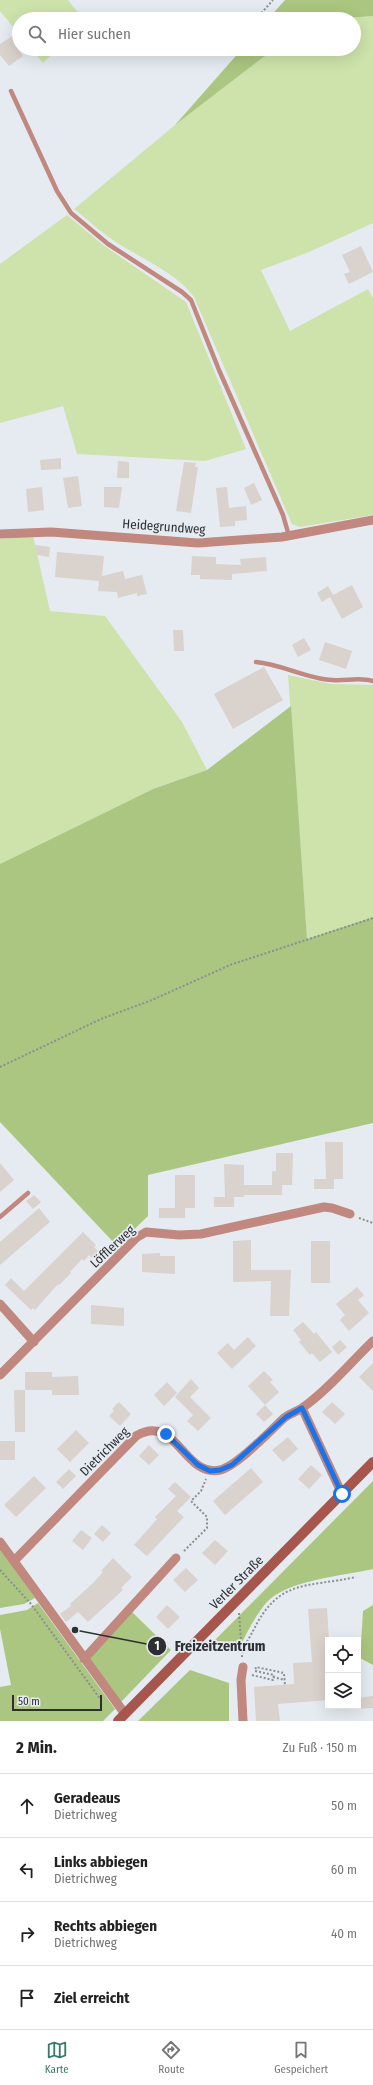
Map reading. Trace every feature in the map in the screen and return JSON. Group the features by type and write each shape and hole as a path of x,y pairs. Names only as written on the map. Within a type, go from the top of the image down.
{"main road":[{"name":"Verler Straße","path":"121,1717 373,1462"}],"street":[{"name":"Heidegrundweg","path":"0,534 51,532 198,543 290,536 373,520"},
{"name":"Löfflerweg","path":"0,1375 136,1238 146,1232 179,1235 202,1234 324,1207 350,1214"},
{"path":"0,1304 34,1342"},
{"path":"210,1471 220,1470 232,1465 286,1417 302,1408 373,1341"},
{"path":"302,1408 342,1494"},
{"name":"Dietrichweg","path":"14,1561 136,1436 145,1431 155,1429 166,1434 198,1465 210,1471"},
{"path":"0,1542 84,1659 121,1717"},
{"path":"84,1659 176,1558"},
{"path":"242,1670 243,1721"}],"lane":[{"path":"11,91 57,191 71,213 108,244 182,292 191,300 219,370 283,515 290,536"},
{"path":"256,662 270,663 310,677 332,680 373,681"},
{"path":"0,1217 28,1193"}],"path":[{"path":"262,12 273,0"},
{"path":"0,1067 101,1019 152,1000 230,965 373,918"},
{"path":"350,1214 373,1224"},
{"path":"176,1558 207,1528 207,1517 191,1501 201,1491 210,1471"},
{"path":"0,1570 31,1604 102,1703"},
{"path":"242,1654 259,1619 270,1603 284,1593 305,1586 356,1577"},
{"path":"232,1605 239,1612 242,1670 273,1680 273,1677"},
{"path":"285,1680 273,1677 274,1674 255,1670 256,1667 284,1673 285,1680 285,1685"}],"green space":[{"path":"0,0 68,0 77,12 12,12 12,26 0,11"},
{"path":"285,0 373,0 373,16 361,17 361,12 274,12"},
{"path":"373,16 373,223 309,252 261,270 290,331 368,289 373,298 373,515 300,527 292,524 194,297 167,272 123,247 74,209 175,125 265,56 361,56 361,17"},
{"path":"37,56 50,56 43,63"},
{"path":"236,56 265,56 175,125"},
{"path":"67,215 103,245 186,302 246,449 205,461 77,454 63,406 0,423 0,264"},
{"path":"33,536 50,611 105,616 182,722 207,770 153,789 0,864 0,539"},
{"path":"288,675 331,684 373,685 373,917 307,939"},
{"path":"291,706 307,939 373,917 373,1123 148,1175 148,1216 117,1246 0,1122 0,864 153,789 207,770"},
{"path":"373,1481 373,1569 316,1580 287,1589 275,1595 266,1603 250,1626 238,1651 210,1645"},
{"path":"0,1549 35,1598 24,1604 0,1608"},
{"path":"38,1603 115,1709 103,1721 0,1721 0,1687 11,1685 0,1629 0,1615 27,1610"},
{"path":"373,1605 373,1665 361,1659 363,1611"},
{"path":"132,1612 171,1650 121,1702 88,1659"},
{"path":"190,1670 229,1683 229,1721 138,1721"}],"building":[{"path":"12,36 12,56 23,56 9,66 0,55 0,44"},
{"path":"361,246 373,272 349,284 344,274 350,272 342,255"},
{"path":"61,458 61,469 41,470 40,460"},
{"path":"118,461 129,462 129,478 117,478"},
{"path":"184,462 196,463 195,467 198,467 191,513 176,511"},
{"path":"78,476 82,506 68,508 63,478"},
{"path":"254,483 262,500 251,505 244,488"},
{"path":"42,487 44,510 28,512 26,489"},
{"path":"104,487 122,487 119,508 104,507"},
{"path":"227,487 229,508 246,506 247,520 235,521 235,526 220,527 216,488"},
{"path":"35,545 50,547 49,557 37,555"},
{"path":"57,552 104,556 102,576 123,571 125,579 142,575 147,594 137,596 137,593 118,598 117,592 98,591 99,581 55,577"},
{"path":"192,556 216,557 216,564 241,565 240,559 266,557 267,571 232,574 232,580 200,579 200,575 191,575"},
{"path":"352,585 363,607 342,619 330,597 322,602 317,593 328,586 333,595"},
{"path":"173,630 183,630 184,651 174,651"},
{"path":"304,638 311,650 298,657 292,645"},
{"path":"325,642 352,651 346,669 319,660"},
{"path":"264,667 283,700 233,729 214,694"},
{"path":"325,1142 343,1142 343,1179 334,1179 334,1189 314,1189 314,1179 326,1179"},
{"path":"276,1153 293,1153 292,1185 282,1185 282,1195 244,1195 244,1197 234,1197 234,1207 214,1207 214,1197 225,1197 224,1164 244,1165 244,1185 272,1185 272,1171 276,1171"},
{"path":"0,1163 14,1180 0,1192"},
{"path":"175,1175 195,1175 195,1208 185,1208 185,1218 159,1218 159,1208 175,1208"},
{"path":"34,1195 41,1202 33,1209 26,1201"},
{"path":"39,1208 50,1222 0,1265 0,1242"},
{"path":"83,1232 96,1245 94,1247 98,1251 92,1258 89,1255 84,1261 82,1259 70,1272 71,1273 59,1285 58,1284 35,1310 33,1308 31,1310 5,1285 11,1278 24,1291"},
{"path":"251,1240 251,1270 291,1270 289,1316 270,1316 271,1281 233,1282 233,1241"},
{"path":"311,1241 330,1241 330,1283 311,1283"},
{"path":"160,1253 160,1256 175,1256 175,1274 142,1272 142,1254"},
{"path":"357,1287 364,1295 358,1300 369,1313 349,1331 340,1320 345,1315 336,1304"},
{"path":"91,1305 124,1308 124,1326 91,1324"},
{"path":"303,1322 314,1334 316,1332 332,1352 320,1362 312,1353 310,1355 299,1342 301,1340 293,1330"},
{"path":"248,1337 256,1346 232,1369 217,1353 228,1343 234,1350"},
{"path":"340,1340 347,1347 338,1355 332,1347"},
{"path":"373,1363 373,1391 359,1377"},
{"path":"264,1371 273,1380 270,1382 279,1392 265,1405 248,1386"},
{"path":"25,1372 52,1372 52,1377 78,1376 79,1395 52,1395 52,1390 25,1390"},
{"path":"191,1379 199,1388 190,1397 211,1418 198,1431 187,1421 193,1415 175,1397"},
{"path":"167,1382 177,1393 164,1406 154,1395"},
{"path":"14,1390 25,1390 25,1432 15,1432"},
{"path":"119,1402 131,1414 120,1426 109,1416 114,1411 112,1409"},
{"path":"332,1402 345,1414 335,1424 322,1412"},
{"path":"265,1405 273,1414 264,1422 256,1414"},
{"path":"76,1430 89,1443 70,1462 57,1449"},
{"path":"288,1437 298,1449 283,1462 272,1450"},
{"path":"0,1441 15,1441 15,1460 0,1460"},
{"path":"149,1445 159,1455 149,1465 139,1456"},
{"path":"311,1465 322,1475 309,1489 298,1479"},
{"path":"251,1468 263,1482 225,1515 213,1501"},
{"path":"69,1469 76,1476 63,1489 56,1482"},
{"path":"34,1476 46,1488 16,1517 4,1505"},
{"path":"175,1482 191,1497 177,1511 184,1517 147,1556 134,1545 157,1519 155,1517 176,1496 168,1489"},
{"path":"102,1525 111,1533 103,1542 94,1534"},
{"path":"81,1530 92,1538 83,1550 72,1541"},
{"path":"215,1540 228,1551 215,1565 202,1553"},
{"path":"113,1558 132,1577 121,1588 123,1590 88,1622 78,1612 66,1622 60,1614 71,1606 70,1604 93,1583 103,1572 101,1571"},
{"path":"186,1568 198,1580 185,1592 173,1580"},
{"path":"167,1605 180,1617 168,1629 156,1617"},
{"path":"327,1608 329,1637 325,1637 325,1700 278,1704 280,1721 256,1721 254,1687 294,1684 293,1663 312,1662 308,1609"},
{"path":"373,1696 373,1708 361,1709 361,1698"}],"place":[{"name":"Freizeitzentrum","path":"75,1630"}],"route":[{"path":"166,1434 198,1465 210,1471 220,1470 232,1465 286,1417 302,1408 342,1494"}]}
